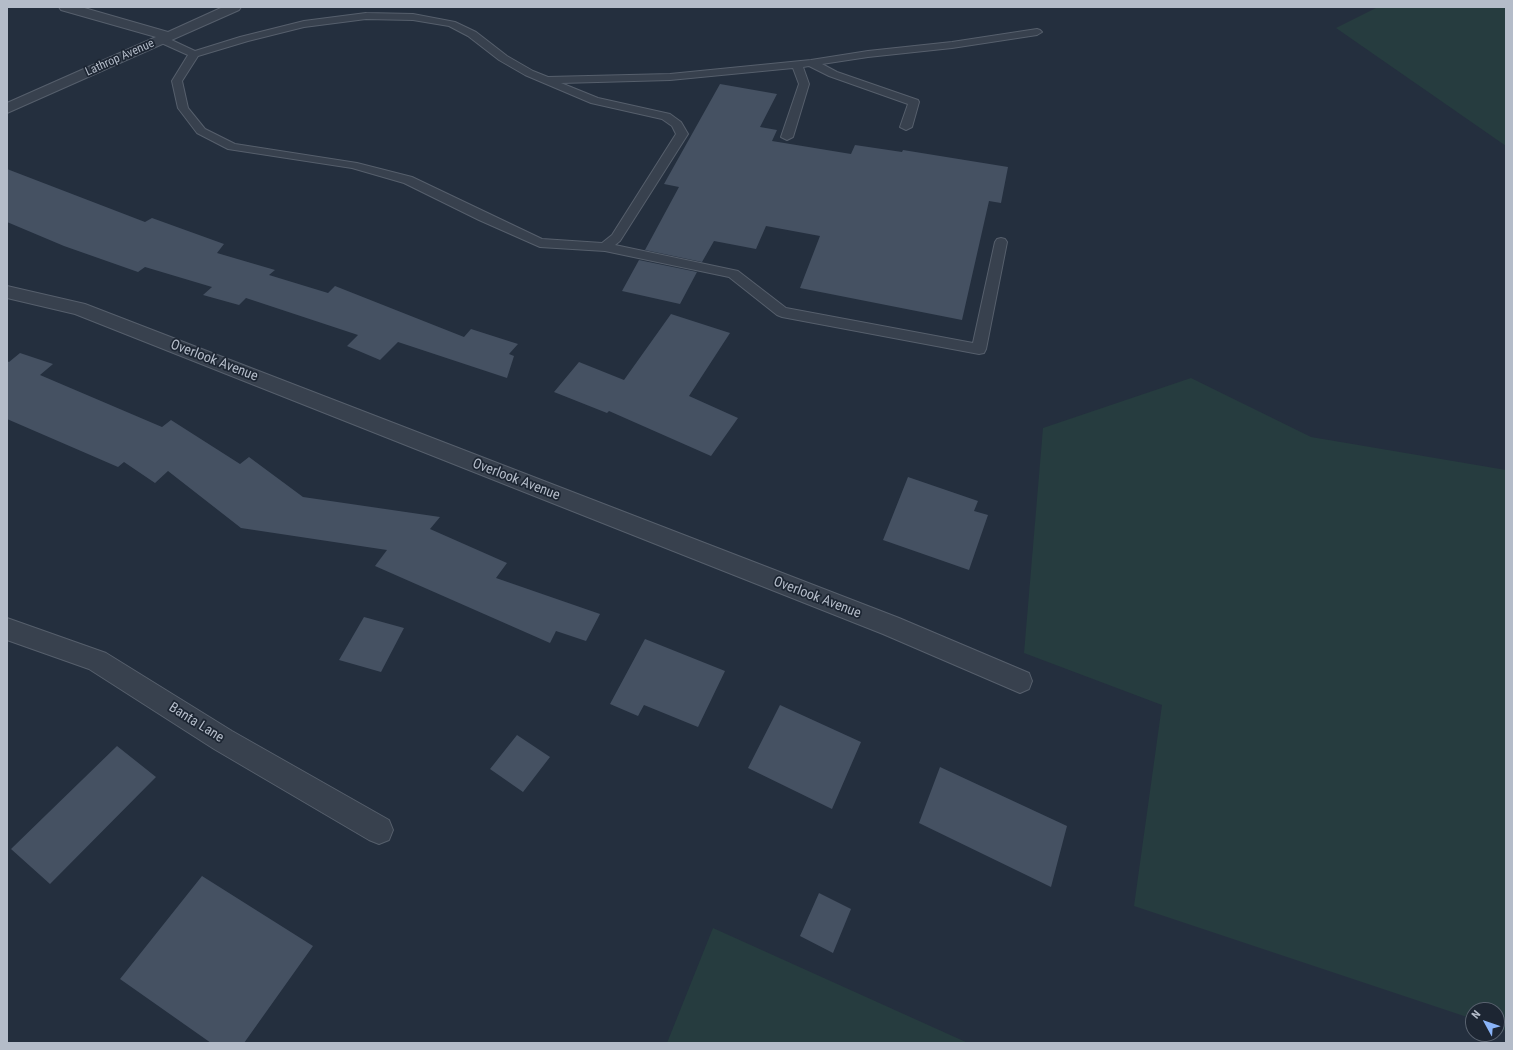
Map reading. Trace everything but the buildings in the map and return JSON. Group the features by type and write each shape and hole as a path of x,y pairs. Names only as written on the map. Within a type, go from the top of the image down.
{"street":[{"path":"66,7 165,38"},
{"name":"Lathrop Avenue","path":"7,109 234,7"},
{"name":"Overlook Avenue","path":"7,292 79,309 890,626 1020,680"},
{"name":"Banta Lane","path":"7,629 96,661 223,740 379,830"}],"lane":[{"path":"605,247 616,238 682,134 677,124 666,116 595,100 529,73 503,58 472,34 463,29 440,21 413,17 366,16 312,23 244,38 194,54 177,80 183,108 201,132 232,147 353,165 408,180 540,243 605,247 733,274 782,312 979,349 1001,242"},
{"path":"548,81 670,77 811,63 868,54 952,45 1037,32"},
{"path":"165,38 194,54"},
{"path":"811,63 833,74 914,102 906,127"},
{"path":"787,137 804,84 797,64"}],"green space":[{"path":"1378,7 1506,7 1506,146 1336,28"},
{"path":"1191,378 1311,437 1506,470 1506,1031 1505,1002 1465,1002 1465,1016 1134,906 1162,705 1024,653 1043,428"},
{"path":"713,928 968,1043 667,1043"}]}
